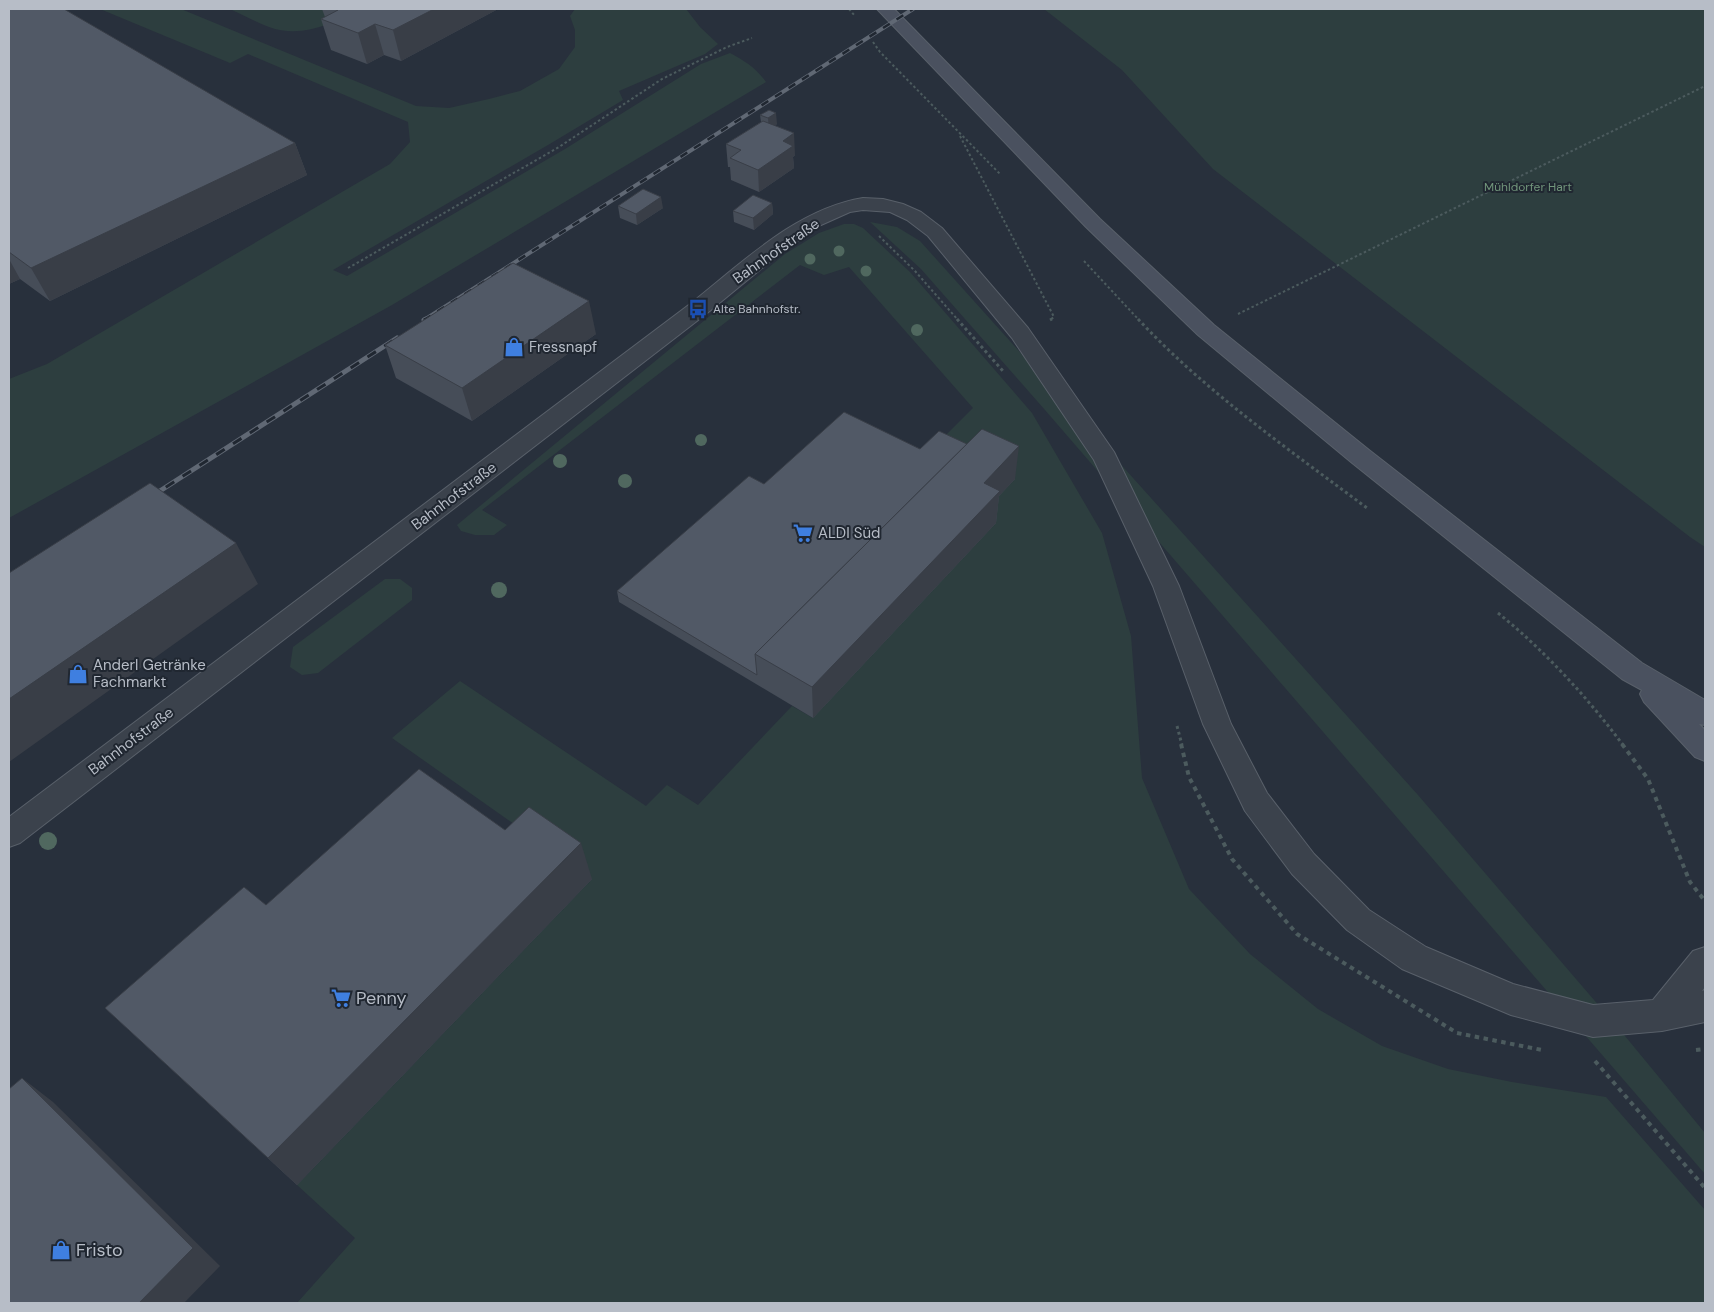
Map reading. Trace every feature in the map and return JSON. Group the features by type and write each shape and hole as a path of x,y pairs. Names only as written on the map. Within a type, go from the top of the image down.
{"main road":[{"path":"885,9 1093,223 1206,330 1360,456 1632,671 1705,714"},
{"path":"1632,671 1705,748"}],"street":[{"name":"Bahnhofstraße","path":"9,834 690,315 776,247 814,221 845,207 863,204 883,205 896,208 914,216 935,232 1020,333 1105,458 1166,586 1222,732 1256,802 1303,864 1358,920 1414,958 1502,995 1593,1021 1662,1015 1705,1006"},
{"path":"1662,1015 1705,962"}],"path":[{"path":"348,268 559,146 662,79 727,47 752,38"},
{"path":"1206,330 1705,86"},
{"path":"957,131 1054,317 1046,325 981,345"}],"green space":[{"path":"100,9 181,9 416,106 449,108 520,91 559,69 575,47 575,30 570,16 575,9 686,9 700,27 718,44 705,54 619,91 623,100 333,270 347,276 565,149 701,64 730,53 750,65 766,82 392,305 9,518 9,379 47,364 390,164 410,142 408,122 248,54 230,63"},
{"path":"230,9 361,9 317,28 293,31 269,27"},
{"name":"Mühldorfer Hart","path":"1044,9 1705,9 1705,547 1213,169 1122,70"},
{"path":"870,222 897,227 920,241 1418,795 1625,1036 1705,1133 1705,1174 1045,410 921,269"},
{"path":"844,224 854,224 863,228 910,272 1032,413 1102,533 1131,636 1142,778 1189,889 1250,954 1318,1009 1382,1046 1448,1069 1512,1082 1606,1097 1705,1210 1705,1303 297,1303 355,1238 297,1185 592,879 392,738 460,681 646,806 667,785 698,805 792,706 813,718 939,442 973,408 849,267 824,275 800,265 482,510 507,525 494,535 475,535 461,531 457,525 785,254 819,233"},
{"path":"385,579 400,579 412,588 412,600 318,673 302,675 290,667 293,647"}],"building":[{"path":"9,9 64,9 295,143 31,268 9,252"},
{"path":"334,9 434,9 393,30 375,24 358,33 321,19 338,10"},
{"path":"769,110 776,113 768,118 760,115"},
{"path":"763,121 794,133 783,141 793,146 758,170 730,158 741,150 726,144"},
{"path":"643,189 661,197 636,214 618,206"},
{"path":"753,195 772,203 753,218 733,211"},
{"path":"513,263 589,301 462,388 385,345"},
{"name":"ALDI Süd","path":"844,412 920,449 939,431 967,444 755,654 757,675 617,591 749,476 764,484"},
{"path":"982,429 1019,446 984,483 1000,491 812,687 755,654"},
{"path":"150,483 236,543 9,699 9,573"},
{"path":"419,769 505,830 529,807 581,843 268,1158 105,1008 244,887 266,905"},
{"path":"22,1078 193,1248 139,1303 9,1303 9,1089"}],"railway":[{"path":"426,319 424,320 913,9"},
{"path":"149,498 397,338"}],"place":[{"name":"Alte Bahnhofstr.","path":"698,309"},
{"name":"Fressnapf","path":"514,347"},
{"name":"ALDI Süd","path":"803,533"},
{"name":"Anderl Getränke Fachmarkt","path":"78,674"},
{"name":"Penny","path":"341,998"},
{"name":"Fristo","path":"61,1250"}]}
